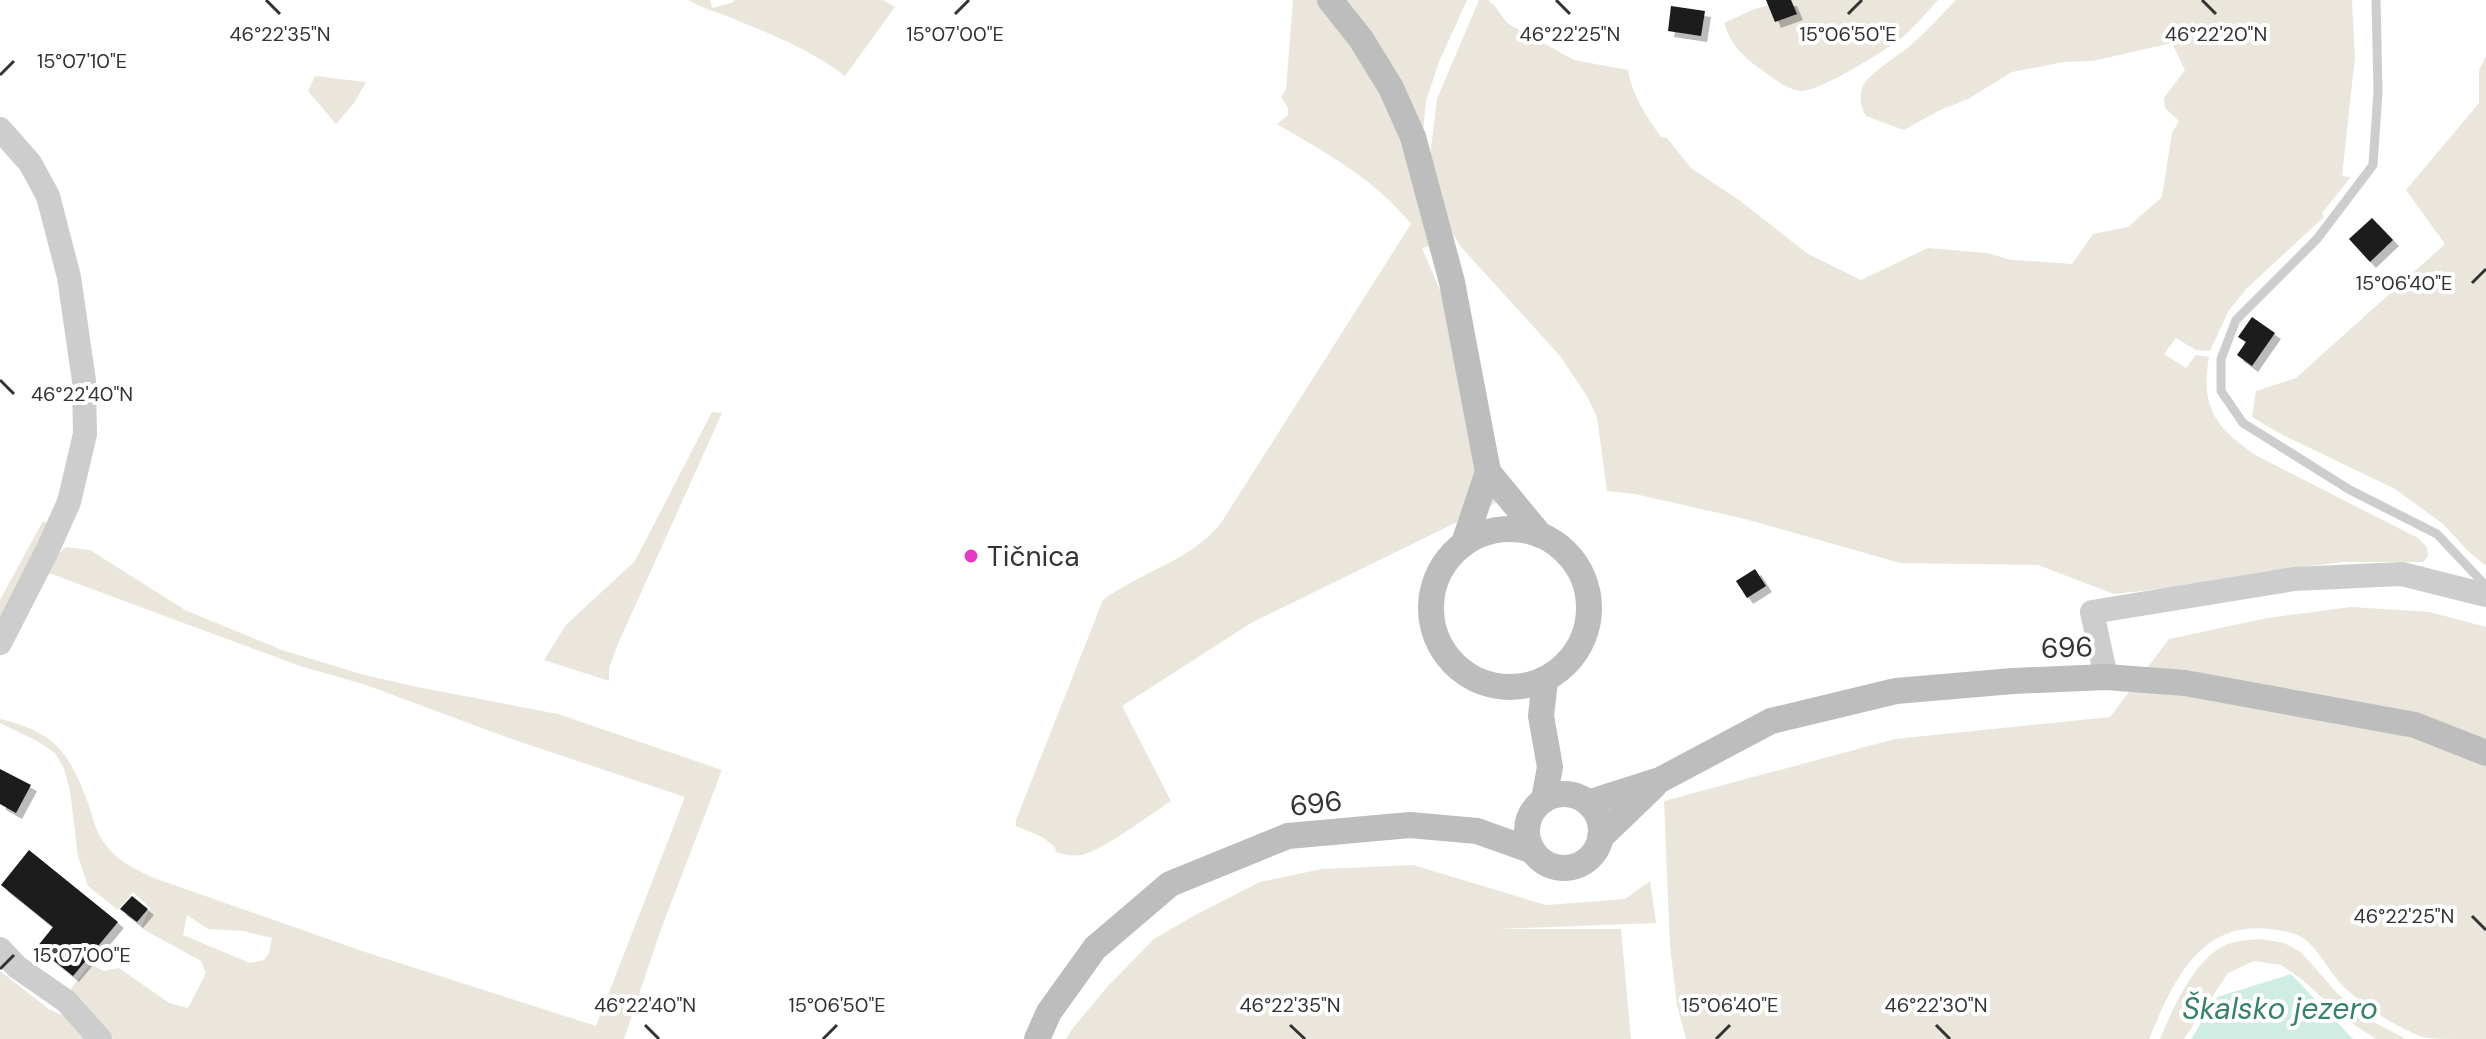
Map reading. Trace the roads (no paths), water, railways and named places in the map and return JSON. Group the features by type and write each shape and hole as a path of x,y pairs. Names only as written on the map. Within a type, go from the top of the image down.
{"main road":[{"path":"1330,0 1361,39 1391,88 1413,137 1452,282 1488,472 1540,535"},
{"path":"1464,543 1488,472"},
{"path":"1494,686 1520,687 1545,680 1566,665 1581,644 1589,619 1588,593 1579,568 1562,548 1540,535 1515,529 1488,531 1464,543 1446,561 1434,585 1430,611 1436,637 1450,659 1470,677 1494,686 1541,716"},
{"name":"696","path":"1037,1039 1049,1012 1095,948 1170,884 1288,836 1410,825 1477,831 1533,851 1552,866 1577,866 1587,860 1596,850 1600,838 1660,780 1771,721 1896,691 2106,677 2185,683 2415,725 2486,753"},
{"path":"1545,680 1541,716 1558,801"},
{"name":"696","path":"1477,831 1558,801 1660,780"},
{"path":"1533,851 1527,829 1529,818 1558,801 1596,813 1600,838"}],"street":[{"path":"0,129 30,163 48,196 69,277 84,381 85,434 69,502 0,643"},
{"path":"2106,677 2092,612 2294,579 2402,574 2486,595"},
{"path":"0,949 17,967 66,1001 100,1039"}],"lane":[{"path":"2376,0 2378,91 2373,165 2317,239 2236,320 2221,359 2221,391 2243,423 2350,490 2437,534 2486,586"}],"water":[{"name":"Škalsko jezero","path":"2291,974 2353,1039 2191,1039 2217,997"}],"place":[{"name":"Tičnica","path":"971,556"}]}
